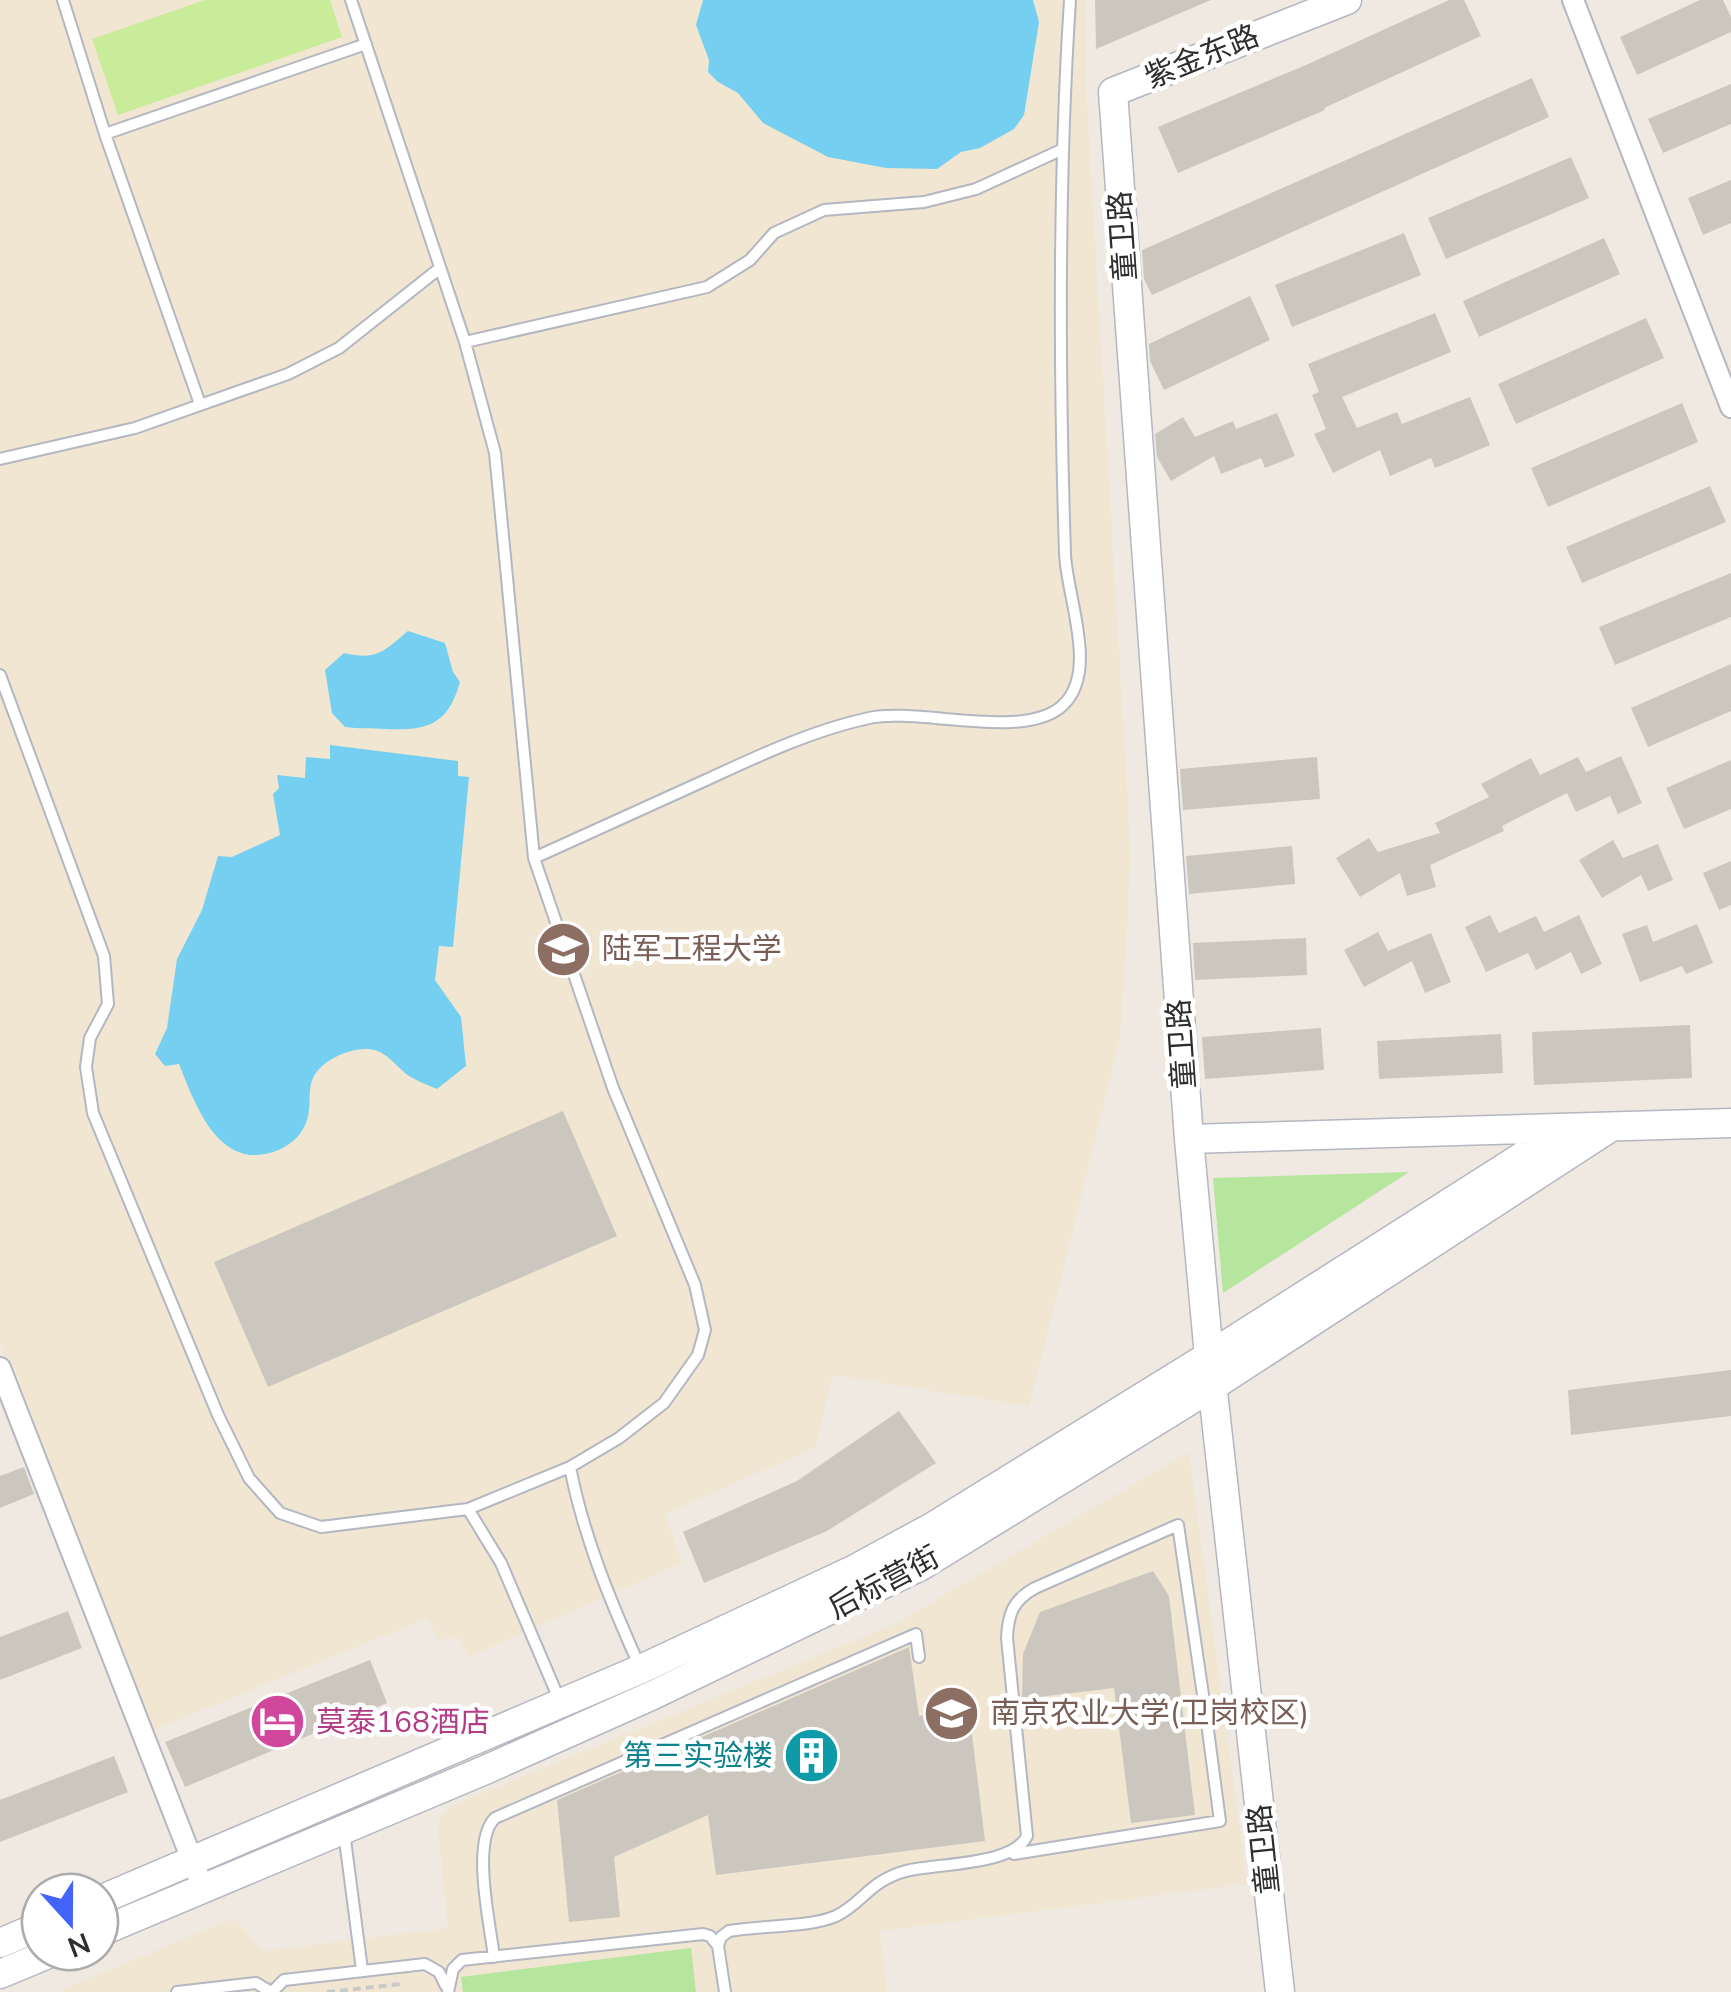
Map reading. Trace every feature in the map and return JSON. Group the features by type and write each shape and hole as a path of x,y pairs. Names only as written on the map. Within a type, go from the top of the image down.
{"street":[{"name":"紫金东路","path":"1113,92 1348,0"},
{"path":"1573,0 1731,407"},
{"name":"童卫路","path":"1113,92 1189,1139 1209,1356 1280,1992"},
{"path":"1189,1139 1731,1124"},
{"name":"后标营街","path":"120,1923 653,1696 921,1566 1213,1386 1611,1126"},
{"name":"后标营街","path":"120,1892 641,1668 837,1578 934,1526 1566,1128"},
{"path":"0,1368 203,1888"},
{"path":"290,1820 301,1847"}],"lane":[{"path":"63,0 105,134 200,404"},
{"path":"0,674 104,956 108,1004 90,1038 86,1068 93,1113 218,1415 249,1478 280,1513 320,1527 468,1510 570,1467 619,1438 664,1402 698,1355 705,1330 696,1284 612,1088 534,858 496,453 465,342 352,0"},
{"path":"534,858 769,752 872,717 1039,719 1062,706 1076,687 1080,648 1065,558 1060,150 1070,0"},
{"path":"105,134 366,44"},
{"path":"465,342 708,287 750,260 774,233 824,210 941,198 976,188 1060,150"},
{"path":"0,459 134,428 288,374 339,348 440,268"},
{"path":"570,1467 599,1576 653,1696"},
{"path":"468,1510 502,1563 574,1731"},
{"path":"725,1992 718,1946 721,1937 729,1932 836,1916 870,1887 898,1874 1220,1820 1178,1525 1021,1596 1008,1620 1028,1836 1022,1846 1003,1856"},
{"path":"494,1956 483,1856 484,1832 496,1818 916,1634 919,1657"},
{"path":"1206,1715 1249,1708"},
{"path":"344,1829 362,1970"},
{"path":"448,1992 451,1975 460,1962 494,1956 703,1934 718,1946"},
{"path":"178,1992 256,1984 272,1992 284,1980 426,1964 439,1972 448,1992"}],"path":[{"path":"327,1992 402,1984"}],"shaded area":[{"name":"陆军工程大学","path":"0,0 1086,0 1085,71 1131,858 1120,1039 1029,1406 832,1375 816,1447 665,1514 682,1563 468,1657 457,1636 439,1640 428,1618 153,1730 0,1344"},
{"name":"南京农业大学(卫岗校区)","path":"1189,1452 1247,1884 880,1931 887,1992 57,1992 105,1972 120,1972 120,1966 234,1918 263,1951 448,1928 438,1827 440,1817 453,1805 893,1625"}],"green space":[{"path":"205,0 330,0 342,37 118,115 92,39"},
{"path":"1409,1172 1223,1293 1213,1178"},
{"path":"691,1948 696,1992 463,1992 461,1977"}],"water":[{"path":"703,0 1033,0 1039,22 1024,115 1014,129 980,148 961,152 937,169 886,168 828,157 763,123 738,93 708,72 709,60 696,25"},
{"path":"408,631 445,643 460,682 449,708 434,722 413,729 345,727 332,713 325,670 344,653 372,655"},
{"path":"330,745 458,761 458,776 469,777 453,947 439,946 435,980 461,1017 466,1066 437,1089 409,1076 378,1051 365,1049 343,1054 328,1061 313,1078 308,1118 297,1137 278,1150 254,1155 223,1143 201,1114 179,1064 165,1066 155,1054 167,1028 177,959 202,910 218,856 232,857 280,835 273,794 279,788 277,775 305,778 306,757 330,759"}],"building":[{"path":"1095,0 1211,0 1096,49"},
{"path":"1449,0 1464,0 1481,36 1325,110 1178,173 1158,127"},
{"path":"1700,0 1723,0 1731,17 1731,32 1637,75 1620,37"},
{"path":"1532,78 1549,117 1152,295 1144,279 1142,250"},
{"path":"1731,84 1731,124 1663,153 1648,119"},
{"path":"1571,157 1589,198 1446,259 1428,218"},
{"path":"1731,180 1731,223 1703,235 1688,198"},
{"path":"1404,233 1421,275 1292,327 1275,285"},
{"path":"1604,238 1620,274 1479,337 1463,301"},
{"path":"1250,296 1270,340 1164,390 1150,361 1149,344"},
{"path":"1435,313 1451,352 1342,397 1357,428 1397,412 1402,424 1470,397 1490,445 1435,468 1431,458 1390,476 1380,450 1333,473 1314,434 1326,429 1312,395 1319,392 1308,364"},
{"path":"1646,318 1664,358 1516,424 1498,384"},
{"path":"1682,403 1698,442 1548,507 1531,468"},
{"path":"1277,413 1295,456 1265,468 1261,458 1221,474 1214,456 1171,481 1157,457 1155,434 1183,417 1195,437 1233,421 1236,429"},
{"path":"1710,486 1726,522 1582,583 1566,547"},
{"path":"1731,573 1731,617 1615,665 1599,627"},
{"path":"1731,664 1731,711 1648,747 1631,708"},
{"path":"1621,756 1642,803 1618,814 1610,796 1576,812 1567,793 1502,826 1504,831 1430,865 1436,887 1407,896 1400,873 1360,897 1336,858 1369,838 1378,852 1440,833 1435,823 1489,797 1481,784 1531,758 1540,775 1578,757 1586,772"},
{"path":"1317,757 1320,799 1183,810 1180,769"},
{"path":"1731,760 1731,809 1684,829 1666,788"},
{"path":"1613,840 1623,858 1658,844 1673,880 1648,891 1641,875 1602,898 1579,860"},
{"path":"1292,846 1295,884 1189,894 1186,856"},
{"path":"1731,861 1731,905 1719,910 1703,873"},
{"path":"1490,915 1499,933 1536,916 1544,932 1579,915 1602,964 1581,974 1571,952 1536,970 1528,953 1486,972 1465,927"},
{"path":"1697,924 1713,963 1686,974 1682,966 1640,982 1622,934 1647,925 1653,942"},
{"path":"1378,932 1388,951 1431,933 1451,982 1425,993 1412,961 1364,987 1344,950"},
{"path":"1306,938 1307,975 1195,980 1193,943"},
{"path":"1690,1025 1692,1078 1534,1085 1532,1032"},
{"path":"1321,1028 1324,1070 1205,1079 1202,1037"},
{"path":"1501,1034 1503,1073 1379,1079 1377,1041"},
{"path":"563,1111 617,1236 268,1387 214,1262"},
{"path":"1731,1370 1731,1416 1571,1435 1568,1390"},
{"path":"899,1411 936,1463 827,1531 704,1583 683,1532 797,1481"},
{"path":"24,1467 34,1494 0,1508 0,1476"},
{"path":"1153,1571 1169,1596 1195,1815 1131,1823 1114,1688 1022,1699 1023,1654 1040,1612"},
{"path":"68,1611 82,1648 0,1680 0,1637"},
{"name":"第三实验楼","path":"909,1647 919,1716 969,1709 985,1841 716,1875 708,1815 614,1857 620,1917 569,1922 557,1800"},
{"name":"莫泰168酒店","path":"370,1660 387,1703 185,1787 165,1742"},
{"path":"114,1756 128,1792 0,1842 0,1800"}],"place":[{"name":"陆军工程大学","path":"563,949"},
{"name":"南京农业大学(卫岗校区)","path":"951,1713"},
{"name":"莫泰168酒店","path":"277,1722"},
{"name":"第三实验楼","path":"812,1756"}]}
